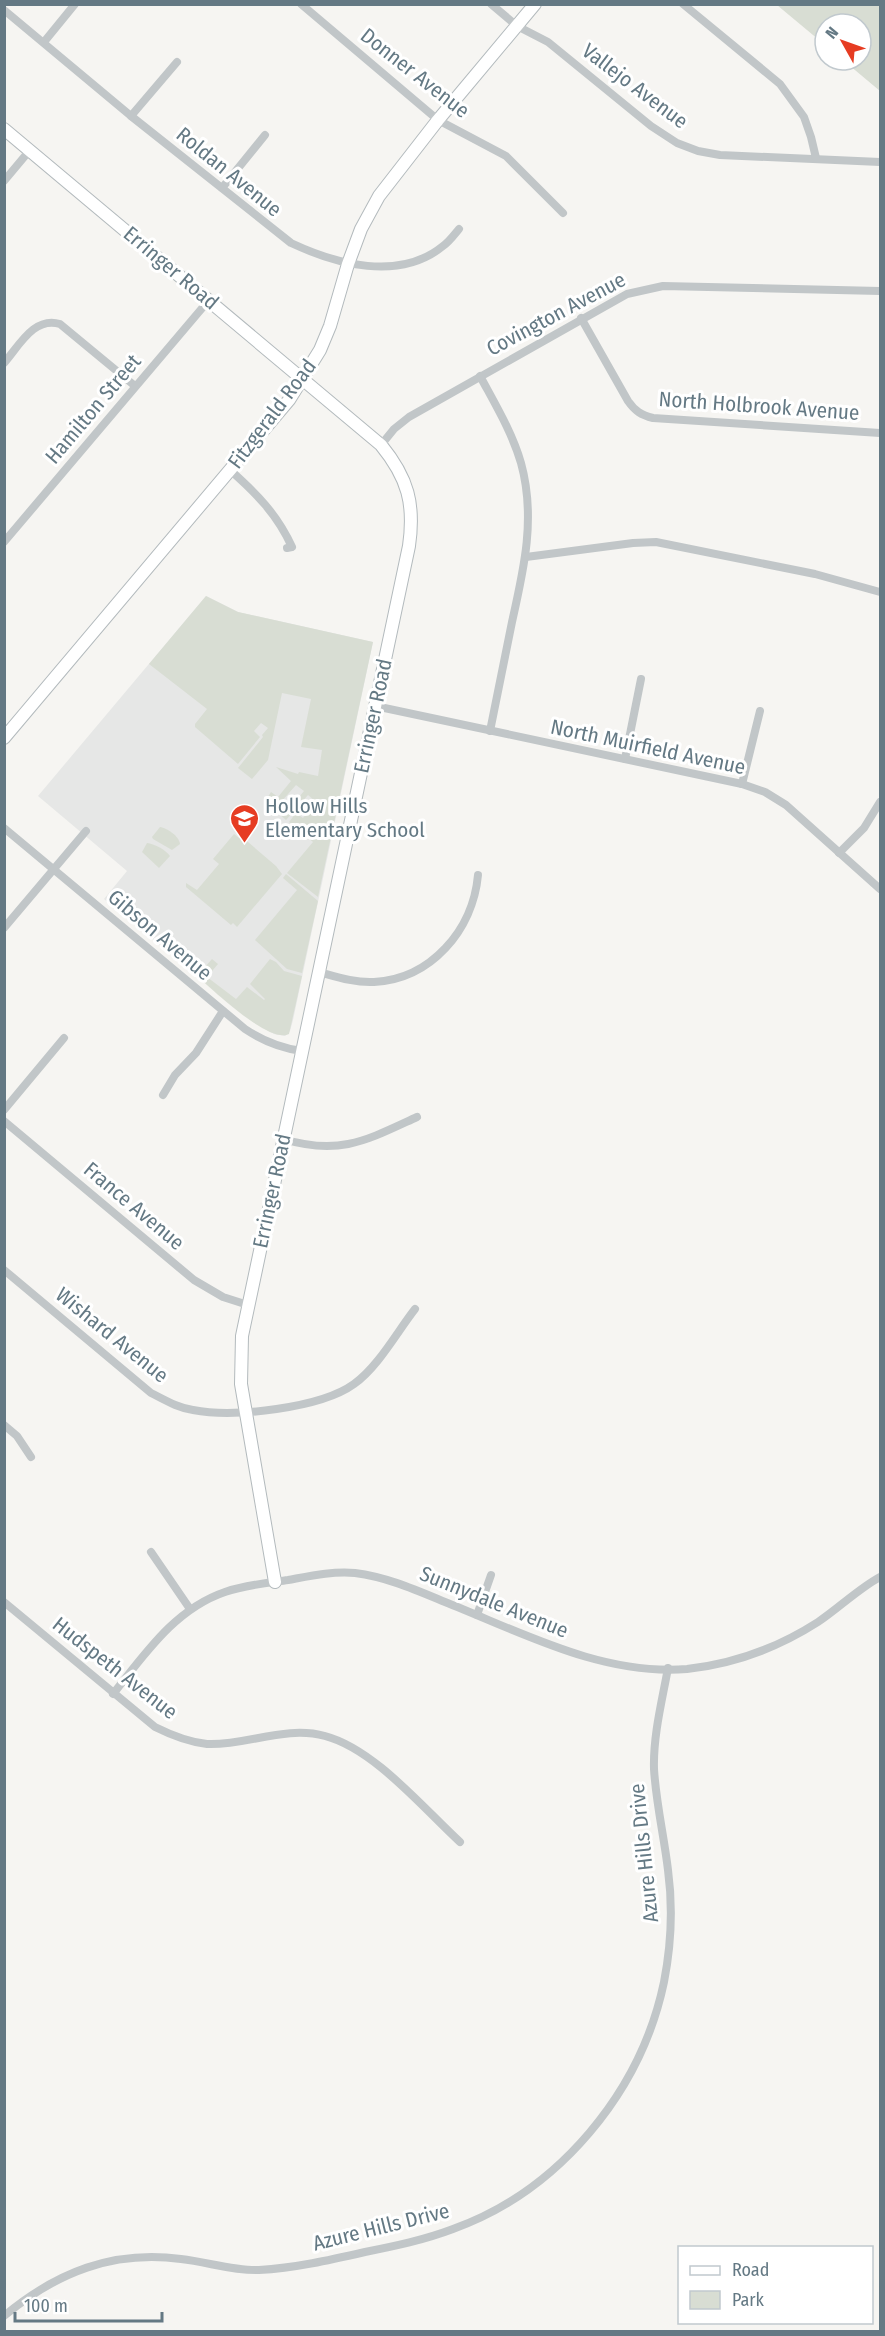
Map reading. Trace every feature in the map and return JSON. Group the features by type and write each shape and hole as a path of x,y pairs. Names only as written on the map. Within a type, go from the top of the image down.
{"main road":[{"name":"Fitzgerald Road","path":"4,738 289,400 318,353 330,326 361,229 379,196 438,120 535,4"},
{"name":"Erringer Road","path":"4,129 381,445 395,462 405,481 411,502 412,524 248,1305 240,1361 245,1411 275,1582"}],"street":[{"path":"44,42 75,4"},
{"name":"Donner Avenue","path":"301,4 438,120 506,156 563,213"},
{"name":"Vallejo Avenue","path":"491,4 517,26 548,42 651,126 677,143 698,151 720,155 880,162"},
{"path":"683,4 780,84 804,117 812,137 816,158"},
{"name":"Roldan Avenue","path":"4,10 131,116 291,243 348,264 378,267 410,262 442,247 459,229"},
{"path":"131,116 177,62"},
{"path":"222,188 265,135"},
{"path":"4,181 30,150"},
{"name":"Covington Avenue","path":"381,445 394,429 409,417 627,294 663,286 880,291"},
{"name":"Hamilton Street","path":"4,542 210,300"},
{"name":"North Holbrook Avenue","path":"581,318 628,401 634,410 643,416 880,433"},
{"path":"4,363 38,325 53,322 60,324 135,386"},
{"path":"480,376 506,423 521,465 528,512 526,557 490,731"},
{"path":"230,470 269,507 283,527 292,547 287,548"},
{"path":"526,557 656,542 815,574 880,592"},
{"path":"625,759 641,679"},
{"name":"North Muirfield Avenue","path":"375,706 742,784 765,792 786,805 880,890"},
{"path":"742,784 760,711"},
{"path":"838,853 864,828 880,802"},
{"name":"Gibson Avenue","path":"4,828 222,1011 262,1040 302,1052"},
{"path":"4,928 86,831"},
{"path":"319,972 348,981 374,982 402,976 425,965 447,948 462,927 473,903 478,875"},
{"path":"163,1095 175,1075 196,1053 222,1011"},
{"path":"4,1110 64,1038"},
{"path":"283,1139 316,1147 346,1145 368,1139 417,1117"},
{"name":"France Avenue","path":"4,1121 194,1280 223,1297 248,1305"},
{"name":"Wishard Avenue","path":"4,1270 151,1393 174,1405 193,1410 245,1411 311,1404 342,1392 366,1374 415,1309"},
{"path":"4,1425 17,1436 31,1457"},
{"path":"151,1552 190,1609"},
{"name":"Sunnydale Avenue","path":"113,1694 170,1626 190,1609 226,1592 330,1573 354,1573 401,1584 570,1652 602,1661 634,1667 686,1669 721,1663 755,1653 788,1639 818,1621 880,1577"},
{"path":"477,1615 491,1575"},
{"name":"Hudspeth Avenue","path":"4,1602 155,1727 174,1737 191,1742 222,1743 300,1732 322,1735 345,1742 373,1760 460,1842"},
{"name":"Azure Hills Drive","path":"4,2316 28,2296 58,2278 87,2267 119,2259 155,2257 182,2259 235,2269 276,2269 312,2264 411,2242 455,2229 496,2209 535,2185 570,2155 603,2117 630,2076 651,2030 664,1983 670,1944 671,1901 654,1764 668,1668"}],"shaded area":[{"path":"206,596 238,612 373,642 293,1020 290,1031 285,1036 274,1034 253,1022 104,899 127,871 38,796"}],"green space":[{"path":"777,5 880,5 880,91 857,72 873,72 873,12 813,12 813,35"},
{"path":"206,596 238,612 373,642 318,897 287,873 313,842 289,822 296,813 303,818 316,802 308,795 286,820 277,812 285,802 291,807 304,791 296,785 274,810 266,800 271,792 278,797 291,781 276,767 298,774 299,772 318,776 322,750 301,747 311,699 282,693 268,760 252,779 238,768 268,728 261,723 254,731 260,737 238,764 195,727 207,709 149,664"},
{"path":"160,827 172,833 180,844 172,850 153,839 152,837"},
{"path":"234,834 239,838 241,836 282,874 237,927 233,923 231,925 186,887 186,883 197,890 219,864 213,859"},
{"path":"147,843 159,847 170,856 159,868 142,852"},
{"path":"286,874 318,901 302,973 287,969 255,940 297,890 283,878"},
{"path":"212,959 218,964 207,977 236,999 247,987 265,999 250,984 270,959 284,971 302,976 289,1034 280,1035 255,1024 197,976"}],"place":[{"name":"Hollow Hills Elementary School","path":"244,844"}]}
